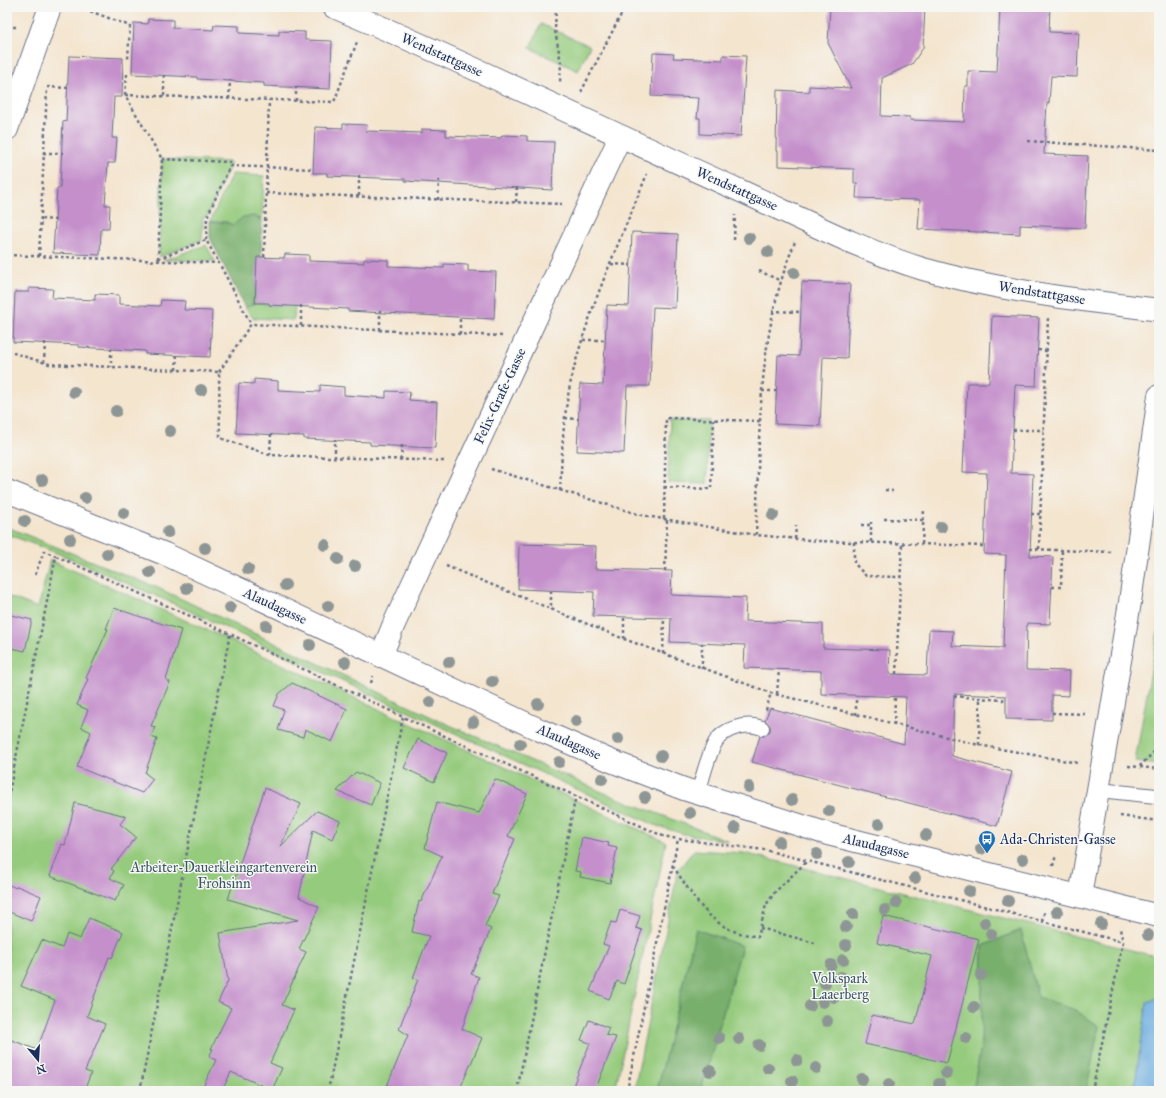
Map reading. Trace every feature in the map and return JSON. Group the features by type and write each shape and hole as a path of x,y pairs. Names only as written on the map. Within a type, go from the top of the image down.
{"street":[{"path":"7,129 50,7"},
{"name":"Wendstattgasse","path":"334,7 570,112 620,137 874,251 920,268 967,281 1050,296 1159,310"},
{"name":"Felix-Grafe-Gasse","path":"381,656 400,610 620,137"},
{"path":"1080,896 1130,602 1159,396"},
{"name":"Alaudagasse","path":"7,491 165,554 381,656 576,745 698,794 828,834 1159,916"}],"lane":[{"path":"698,794 716,742 733,728 752,725 762,728"},
{"path":"1099,790 1158,796"}],"path":[{"path":"79,7 130,26 128,59"},
{"path":"556,7 555,30 561,63 560,85"},
{"path":"578,98 625,7"},
{"path":"7,26 25,27"},
{"path":"126,95 334,102 358,38"},
{"path":"27,72 47,81 39,256"},
{"path":"164,73 164,96"},
{"path":"126,74 126,95 162,159 158,260"},
{"path":"229,98 230,80"},
{"path":"296,86 296,101"},
{"path":"47,87 70,88"},
{"path":"264,257 269,100"},
{"path":"1028,141 1159,150"},
{"path":"44,153 63,153"},
{"path":"560,491 565,418 572,377 582,340 656,153"},
{"path":"162,159 230,162 230,166"},
{"path":"230,166 314,169"},
{"path":"230,166 207,217 206,240 251,324"},
{"path":"359,196 360,175"},
{"path":"438,200 439,180"},
{"path":"516,202 517,185"},
{"path":"266,193 567,204"},
{"path":"734,240 735,210"},
{"path":"41,219 57,220"},
{"path":"756,535 760,421 766,345 772,311 781,281 790,252 804,219"},
{"path":"158,260 206,240"},
{"path":"7,255 158,260 220,264"},
{"path":"611,264 631,265"},
{"path":"759,271 781,281"},
{"path":"301,305 301,326"},
{"path":"380,310 380,330"},
{"path":"772,311 801,312"},
{"path":"1039,549 1048,315"},
{"path":"460,316 460,334"},
{"path":"251,324 504,336"},
{"path":"251,324 219,372 220,438 270,455 444,461"},
{"path":"582,340 605,340"},
{"path":"44,363 45,341"},
{"path":"111,348 111,367"},
{"path":"1038,350 1047,351"},
{"path":"7,351 49,364 219,372"},
{"path":"176,370 177,354"},
{"path":"762,391 776,391"},
{"path":"565,418 578,419"},
{"path":"665,571 664,487 666,418 760,421"},
{"path":"664,487 711,489 714,419"},
{"path":"1013,430 1044,430"},
{"path":"270,455 271,433"},
{"path":"335,439 335,458"},
{"path":"401,460 402,445"},
{"path":"490,469 641,515 756,535 795,539 854,542 984,546"},
{"path":"885,490 893,491"},
{"path":"922,544 924,509"},
{"path":"1032,514 1040,514"},
{"path":"884,519 924,520"},
{"path":"861,525 871,524 871,542"},
{"path":"795,539 796,526"},
{"path":"854,542 854,563 866,576 900,577"},
{"path":"896,674 902,543"},
{"path":"1030,549 1112,552"},
{"path":"1052,587 1061,587 1062,549"},
{"path":"35,575 44,551 230,634 402,717 576,795 663,836 766,850 1123,942"},
{"path":"7,803 56,556"},
{"path":"438,563 624,639 702,669 771,693 894,725 979,745 1078,763"},
{"path":"551,590 551,610"},
{"path":"624,617 624,639"},
{"path":"663,654 664,618"},
{"path":"140,1091 230,634"},
{"path":"702,643 702,669"},
{"path":"777,694 779,669"},
{"path":"768,706 771,693"},
{"path":"856,696 856,715"},
{"path":"954,696 1003,700 1004,696"},
{"path":"894,725 895,697"},
{"path":"979,745 980,698"},
{"path":"1052,713 1086,714"},
{"path":"328,1091 402,717"},
{"path":"1139,767 1159,747"},
{"path":"1128,766 1159,769"},
{"path":"517,1091 576,795"},
{"path":"1120,816 1159,821"},
{"path":"627,1091 678,839"},
{"path":"673,866 706,913 719,924 735,932 758,937 766,905 775,892 807,861"},
{"path":"1092,1091 1123,942 1119,931 1124,907"},
{"path":"760,928 815,943"}],"green space":[{"path":"541,24 590,46 578,71 530,48"},
{"path":"162,159 230,162 230,166 207,217 203,217 202,240 159,257"},
{"path":"232,174 264,176 262,220 254,216 233,225 226,222 210,222"},
{"path":"254,216 262,220 261,257 257,257 255,303 245,308 210,238 210,222 226,222 233,225 243,217"},
{"path":"206,245 215,261 164,260"},
{"path":"255,303 283,306 295,304 294,319 253,318 245,308"},
{"path":"670,420 709,421 707,484 668,483"},
{"path":"7,527 158,588 438,720 607,794 729,841 684,834 657,826 172,603 67,557 7,534"},
{"name":"Arbeiter-Dauerkleingartenverein Frohsinn","path":"50,560 234,642 666,842 615,1091 7,1091 7,596 38,608"},
{"path":"1159,625 1159,765 1135,762"},
{"name":"Volkspark Laaerberg","path":"694,850 744,853 1159,957 1159,997 1147,1003 1134,1091 1086,1091 1099,1026 1075,1010 1038,997 1021,930 983,946 981,1047 973,1091 701,1091 742,946 696,929 657,1091 634,1091 678,870"},
{"path":"696,929 742,946 701,1091 657,1091"},
{"path":"1021,930 1038,997 1075,1010 1099,1026 1086,1091 973,1091 981,1047 983,946"}],"water":[{"path":"1159,997 1159,1091 1134,1091 1147,1003"}],"building":[{"path":"830,7 925,7 923,48 912,64 882,78 881,116 910,117 910,120 964,122 965,86 968,86 968,71 997,72 1000,7 1050,7 1049,32 1079,33 1077,77 1051,76 1049,103 1047,103 1044,154 1088,156 1085,228 1020,225 1020,234 918,229 920,200 856,198 857,183 854,183 854,169 778,166 778,151 776,151 777,90 809,92 809,86 851,88 828,43"},
{"path":"148,19 173,20 173,28 213,30 214,25 239,26 239,33 279,35 279,31 305,32 305,40 332,41 330,89 264,86 264,83 197,79 197,77 132,74 134,23 148,24"},
{"path":"653,53 674,54 673,58 723,60 723,55 746,56 741,136 700,134 700,118 697,118 699,98 651,96"},
{"path":"69,56 123,58 122,97 114,97 112,138 117,138 115,163 108,163 105,205 110,205 109,229 101,229 100,255 53,253 57,188 60,188 63,121 66,122"},
{"path":"343,124 367,125 366,131 422,133 422,129 446,130 446,136 501,138 502,135 527,136 527,141 554,142 552,190 405,181 405,179 327,176 327,173 313,173 315,127 343,128"},
{"path":"632,232 678,234 675,308 653,307 650,386 627,386 624,453 577,451 580,384 603,385 607,305 629,306"},
{"path":"285,254 309,255 309,261 364,263 364,259 388,260 388,266 444,268 444,264 468,265 468,271 496,272 494,319 348,311 348,309 255,303 257,257 284,258"},
{"path":"802,282 850,284 847,358 823,357 820,426 775,424 778,355 799,356"},
{"path":"29,288 53,289 52,298 95,300 95,294 119,295 119,304 160,306 161,300 185,301 184,310 212,311 210,357 145,354 145,351 79,347 79,345 13,342 15,292 29,292"},
{"path":"992,316 1039,318 1036,386 1015,385 1011,473 1033,474 1030,556 1053,557 1050,624 1027,623 1026,670 1070,671 1069,696 1052,695 1052,720 1006,719 1006,696 954,694 952,756 1012,772 997,826 752,762 760,736 764,736 770,731 770,726 765,720 770,708 904,744 906,697 821,694 821,671 744,668 745,645 670,642 671,618 593,616 594,592 518,589 519,544 596,546 595,569 672,571 671,595 746,598 745,621 823,624 823,648 890,650 889,674 927,675 929,630 953,631 952,646 1003,648 1006,555 984,554 987,473 963,472 967,383 989,383"},
{"path":"254,379 278,381 278,390 320,392 320,385 344,387 344,395 386,398 386,391 410,392 409,400 437,402 435,448 370,445 370,442 304,439 304,436 236,433 239,383 254,384"},
{"path":"114,608 181,630 166,680 170,682 151,726 155,727 151,737 157,739 145,773 153,779 142,793 77,767 91,732 81,727 88,710 77,705 88,679 86,678 108,629 106,629"},
{"path":"7,614 32,620 25,651 7,647"},
{"path":"292,683 347,709 332,742 305,729 303,737 278,730 284,710 274,706 279,694"},
{"path":"418,739 447,753 434,782 404,768"},
{"path":"356,772 380,783 371,805 337,791"},
{"path":"495,779 527,794 508,836 515,839 492,894 499,896 485,926 491,929 471,974 479,977 462,1029 482,1038 459,1091 385,1091 408,1035 399,1029 418,979 413,978 429,936 412,932 419,901 421,902 442,856 425,848 437,802 479,813"},
{"path":"265,788 301,804 280,847 317,811 340,821 332,839 313,830 299,897 319,907 299,949 306,952 282,1005 294,1010 270,1063 282,1068 272,1090 231,1072 222,1091 201,1091 216,1060 209,1057 213,1049 211,1049 231,1008 218,1002 228,981 220,933 298,920 228,899"},
{"path":"75,803 126,816 120,824 136,837 111,869 114,871 110,878 124,885 115,901 50,876 62,844 65,845"},
{"path":"582,837 609,843 608,846 617,848 610,883 580,877 581,872 575,871"},
{"path":"7,884 16,888 17,886 41,896 31,921 7,911"},
{"path":"620,910 640,916 636,928 642,930 624,984 617,981 609,999 590,991 609,946 603,944 611,922 616,923"},
{"path":"883,916 979,939 947,1063 865,1044 872,1015 915,1024 932,956 877,943"},
{"path":"89,918 123,932 112,958 109,957 87,1016 105,1024 85,1071 91,1073 84,1091 7,1091 7,1038 37,1050 55,1000 21,986 42,940 62,948 67,934 80,939"},
{"path":"589,1020 609,1028 606,1035 616,1037 595,1091 571,1091 590,1043 581,1040"}],"place":[{"name":"Ada-Christen-Gasse","path":"987,854"}]}
